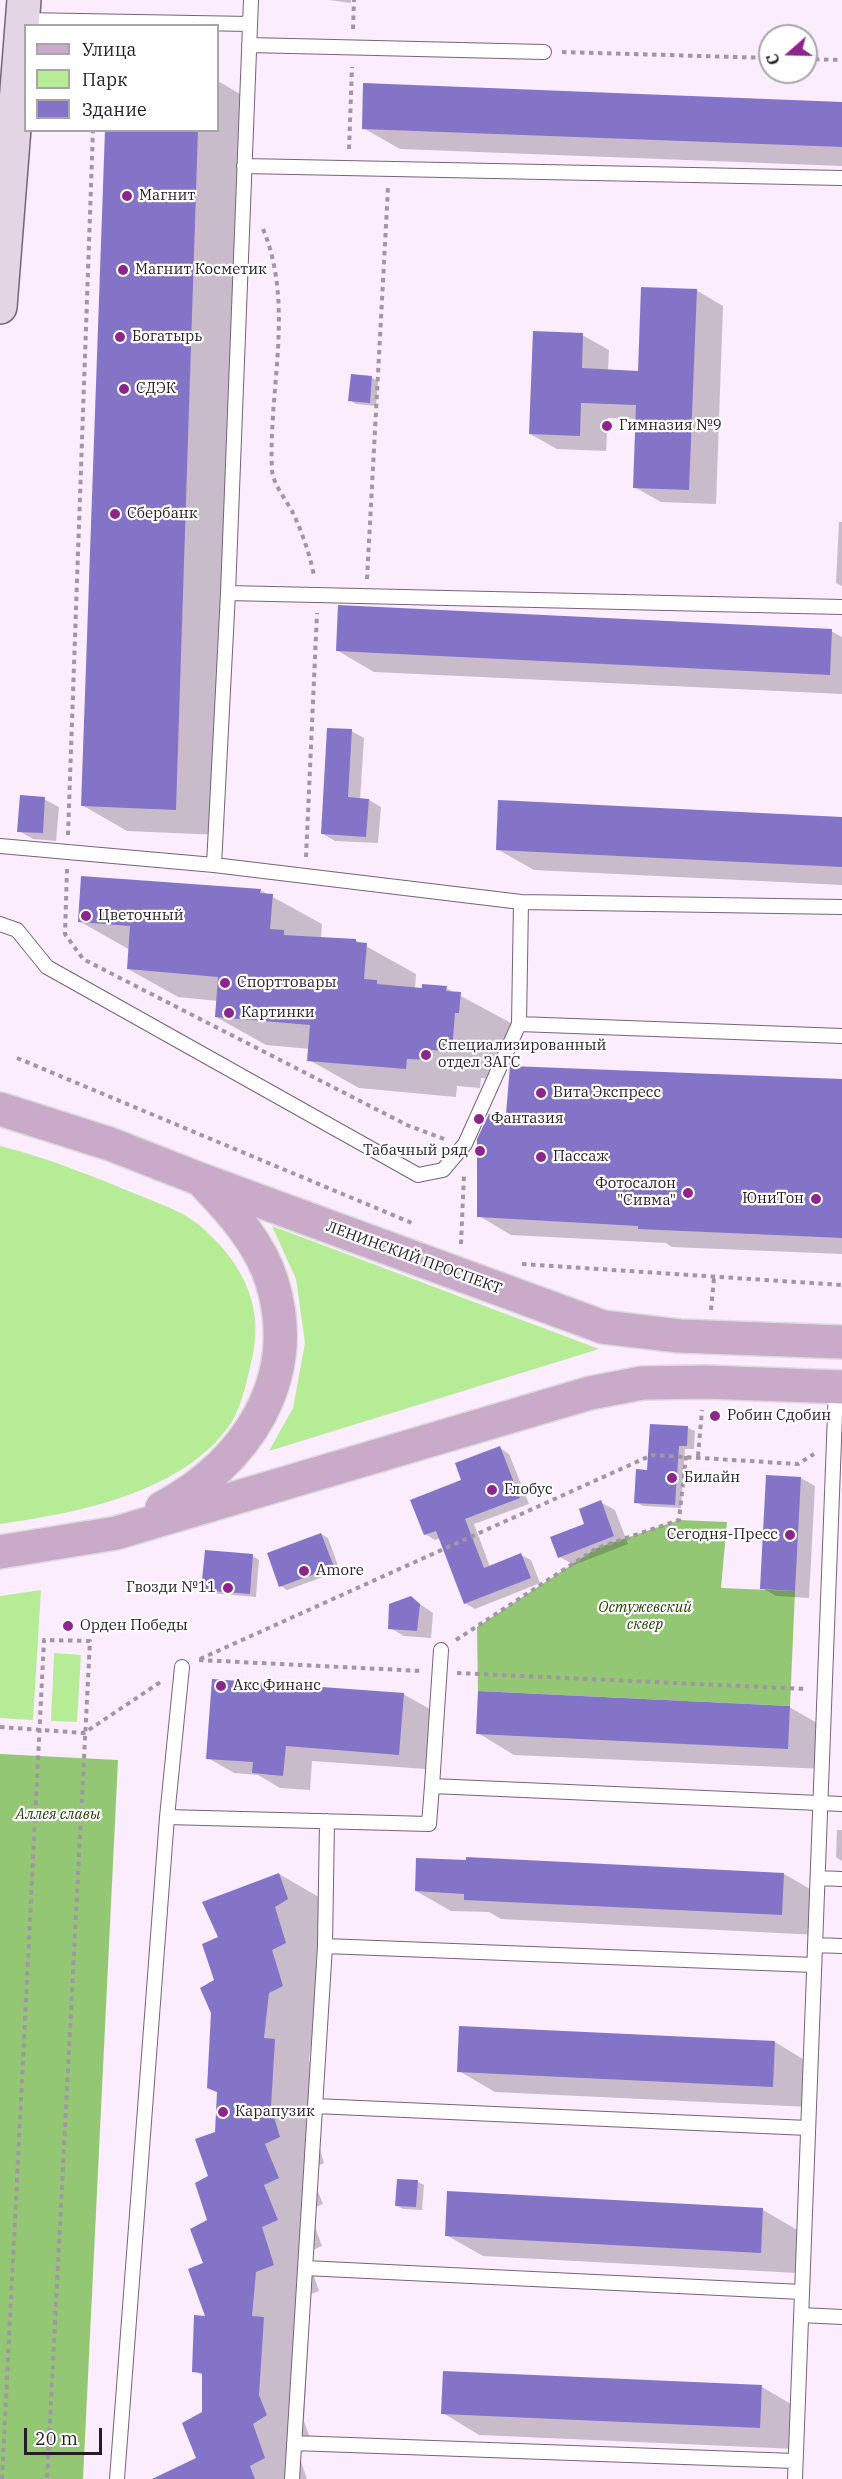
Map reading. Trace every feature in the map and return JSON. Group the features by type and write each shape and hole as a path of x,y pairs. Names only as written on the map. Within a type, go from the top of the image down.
{"main road":[{"name":"ЛЕНИНСКИЙ ПРОСПЕКТ","path":"5,1104 202,1180 603,1327 679,1336 842,1342"},
{"path":"116,1533 189,1494 238,1450 266,1407 273,1381 279,1325 272,1282 251,1240 236,1218 202,1180"},
{"path":"5,1554 116,1533 590,1393 642,1383 839,1387"}],"street":[{"path":"0,307 23,10"}],"lane":[{"path":"214,865 228,593 251,0"},
{"path":"23,10 250,24"},
{"path":"249,45 544,52"},
{"path":"244,166 842,178"},
{"path":"228,593 842,607"},
{"path":"0,846 68,854 214,865 521,902 842,908"},
{"path":"0,924 17,930 47,967 418,1174 443,1170 465,1144 519,1024 521,902"},
{"path":"519,1024 842,1036"},
{"path":"795,2479 834,1442 839,1387"},
{"path":"167,1817 429,1824 441,1650"},
{"path":"117,2479 167,1817 182,1667"},
{"path":"432,1786 842,1804"},
{"path":"292,2479 325,1946 327,1821"},
{"path":"818,1878 842,1879"},
{"path":"815,1945 842,1946"},
{"path":"325,1946 814,1965"},
{"path":"315,2106 808,2128"},
{"path":"305,2268 802,2292"},
{"path":"801,2315 842,2318"},
{"path":"294,2443 795,2461"}],"path":[{"path":"348,168 354,0"},
{"path":"544,52 758,58"},
{"path":"818,59 842,60"},
{"path":"93,132 65,934 83,959 406,1125 433,1136 465,1144 461,1244"},
{"path":"366,595 390,169"},
{"path":"261,225 276,272 279,304 272,473 294,514 310,554 318,595 306,876"},
{"path":"17,1058 418,1226"},
{"path":"450,1239 471,1248"},
{"path":"519,1264 842,1285"},
{"path":"711,1316 714,1278"},
{"path":"698,1456 701,1419"},
{"path":"0,1727 84,1733 182,1667 652,1455 698,1456 798,1464 834,1442"},
{"path":"441,1650 597,1548 679,1520 686,1456"},
{"path":"3,2479 44,1640 90,1641 47,2479"},
{"path":"198,1660 825,1690"}],"green space":[{"path":"0,1146 89,1175 171,1208 198,1224 225,1251 245,1282 255,1316 255,1334 247,1380 231,1423 211,1447 186,1467 158,1483 95,1506 0,1524"},
{"path":"272,1226 599,1349 269,1451 293,1408 305,1343 296,1279"},
{"name":"Остужевский сквер","path":"679,1520 727,1522 721,1588 795,1591 790,1706 478,1691 477,1627 597,1548"},
{"path":"41,1590 33,1720 0,1718 0,1596"},
{"path":"54,1653 81,1655 77,1722 51,1721"},
{"name":"Аллея славы","path":"0,1754 118,1760 83,2479 0,2479"}],"building":[{"path":"363,83 842,102 842,147 362,129"},
{"path":"105,132 198,132 176,810 81,806"},
{"path":"641,287 697,289 689,490 633,488 636,405 581,403 580,436 529,434 533,331 583,333 582,368 638,371"},
{"path":"351,374 372,376 370,403 348,401"},
{"path":"338,605 832,629 830,675 336,651"},
{"path":"327,728 352,729 348,797 369,799 366,837 321,834"},
{"path":"20,795 45,797 43,833 17,832"},
{"path":"498,800 842,817 842,867 496,850"},
{"path":"81,876 261,889 260,893 273,894 270,929 284,930 284,935 356,939 356,942 367,943 364,979 377,980 377,984 422,988 422,984 447,986 446,991 461,992 459,1013 455,1013 452,1052 432,1050 431,1060 407,1059 406,1069 307,1061 310,1025 215,1017 218,977 127,969 130,926 78,922"},
{"path":"510,1066 842,1079 842,1238 638,1229 638,1226 477,1217 477,1139 489,1114 506,1114"},
{"path":"650,1424 688,1426 687,1446 679,1446 675,1505 634,1503 636,1469 647,1470"},
{"path":"500,1446 520,1498 465,1519 484,1568 521,1553 531,1578 464,1604 436,1531 424,1535 410,1500 461,1480 455,1463"},
{"path":"766,1475 801,1477 795,1591 760,1589"},
{"path":"601,1500 614,1536 558,1558 550,1537 584,1524 579,1509"},
{"path":"321,1533 334,1567 279,1587 267,1553"},
{"path":"205,1550 253,1554 250,1594 201,1590"},
{"path":"411,1596 420,1604 417,1631 388,1629 389,1604"},
{"path":"212,1679 404,1693 399,1755 286,1746 283,1776 252,1773 253,1762 206,1759"},
{"path":"478,1691 790,1706 788,1749 476,1734"},
{"path":"466,1857 784,1873 782,1915 464,1900 464,1894 415,1891 416,1858 466,1860"},
{"path":"279,1873 288,1899 275,1907 286,1943 272,1950 283,1986 269,1993 264,2038 275,2039 271,2107 280,2137 265,2144 279,2178 264,2185 278,2220 262,2227 274,2265 256,2272 252,2316 264,2317 259,2395 267,2415 253,2424 265,2458 250,2466 255,2479 152,2479 196,2458 182,2423 202,2412 202,2373 192,2372 194,2315 205,2316 188,2269 203,2263 190,2229 207,2220 195,2183 208,2176 195,2139 215,2132 217,2092 207,2088 211,2013 200,1988 214,1980 202,1944 218,1937 202,1902"},
{"path":"459,2026 775,2041 773,2087 457,2072"},
{"path":"397,2179 418,2180 416,2207 395,2206"},
{"path":"447,2191 763,2208 761,2253 445,2236"},
{"path":"443,2371 762,2385 760,2428 441,2414"}],"place":[{"name":"Магнит","path":"127,196"},
{"name":"Магнит Косметик","path":"123,270"},
{"name":"Богатырь","path":"120,337"},
{"name":"СДЭК","path":"124,389"},
{"name":"Гимназия №9","path":"607,426"},
{"name":"Сбербанк","path":"115,514"},
{"name":"Цветочный","path":"86,916"},
{"name":"Спорттовары","path":"225,983"},
{"name":"Картинки","path":"229,1013"},
{"name":"Специализированный отдел ЗАГС","path":"426,1055"},
{"name":"Вита Экспресс","path":"541,1093"},
{"name":"Фантазия","path":"479,1119"},
{"name":"Табачный ряд","path":"480,1151"},
{"name":"Пассаж","path":"541,1157"},
{"name":"Фотосалон \"Сивма\"","path":"688,1193"},
{"name":"ЮниТон","path":"816,1199"},
{"name":"Робин Сдобин","path":"715,1416"},
{"name":"Билайн","path":"672,1478"},
{"name":"Глобус","path":"492,1490"},
{"name":"Сегодня-Пресс","path":"790,1535"},
{"name":"Amore","path":"304,1571"},
{"name":"Гвозди №11","path":"228,1588"},
{"name":"Орден Победы","path":"68,1626"},
{"name":"Акс Финанс","path":"221,1686"},
{"name":"Карапузик","path":"223,2112"}]}
